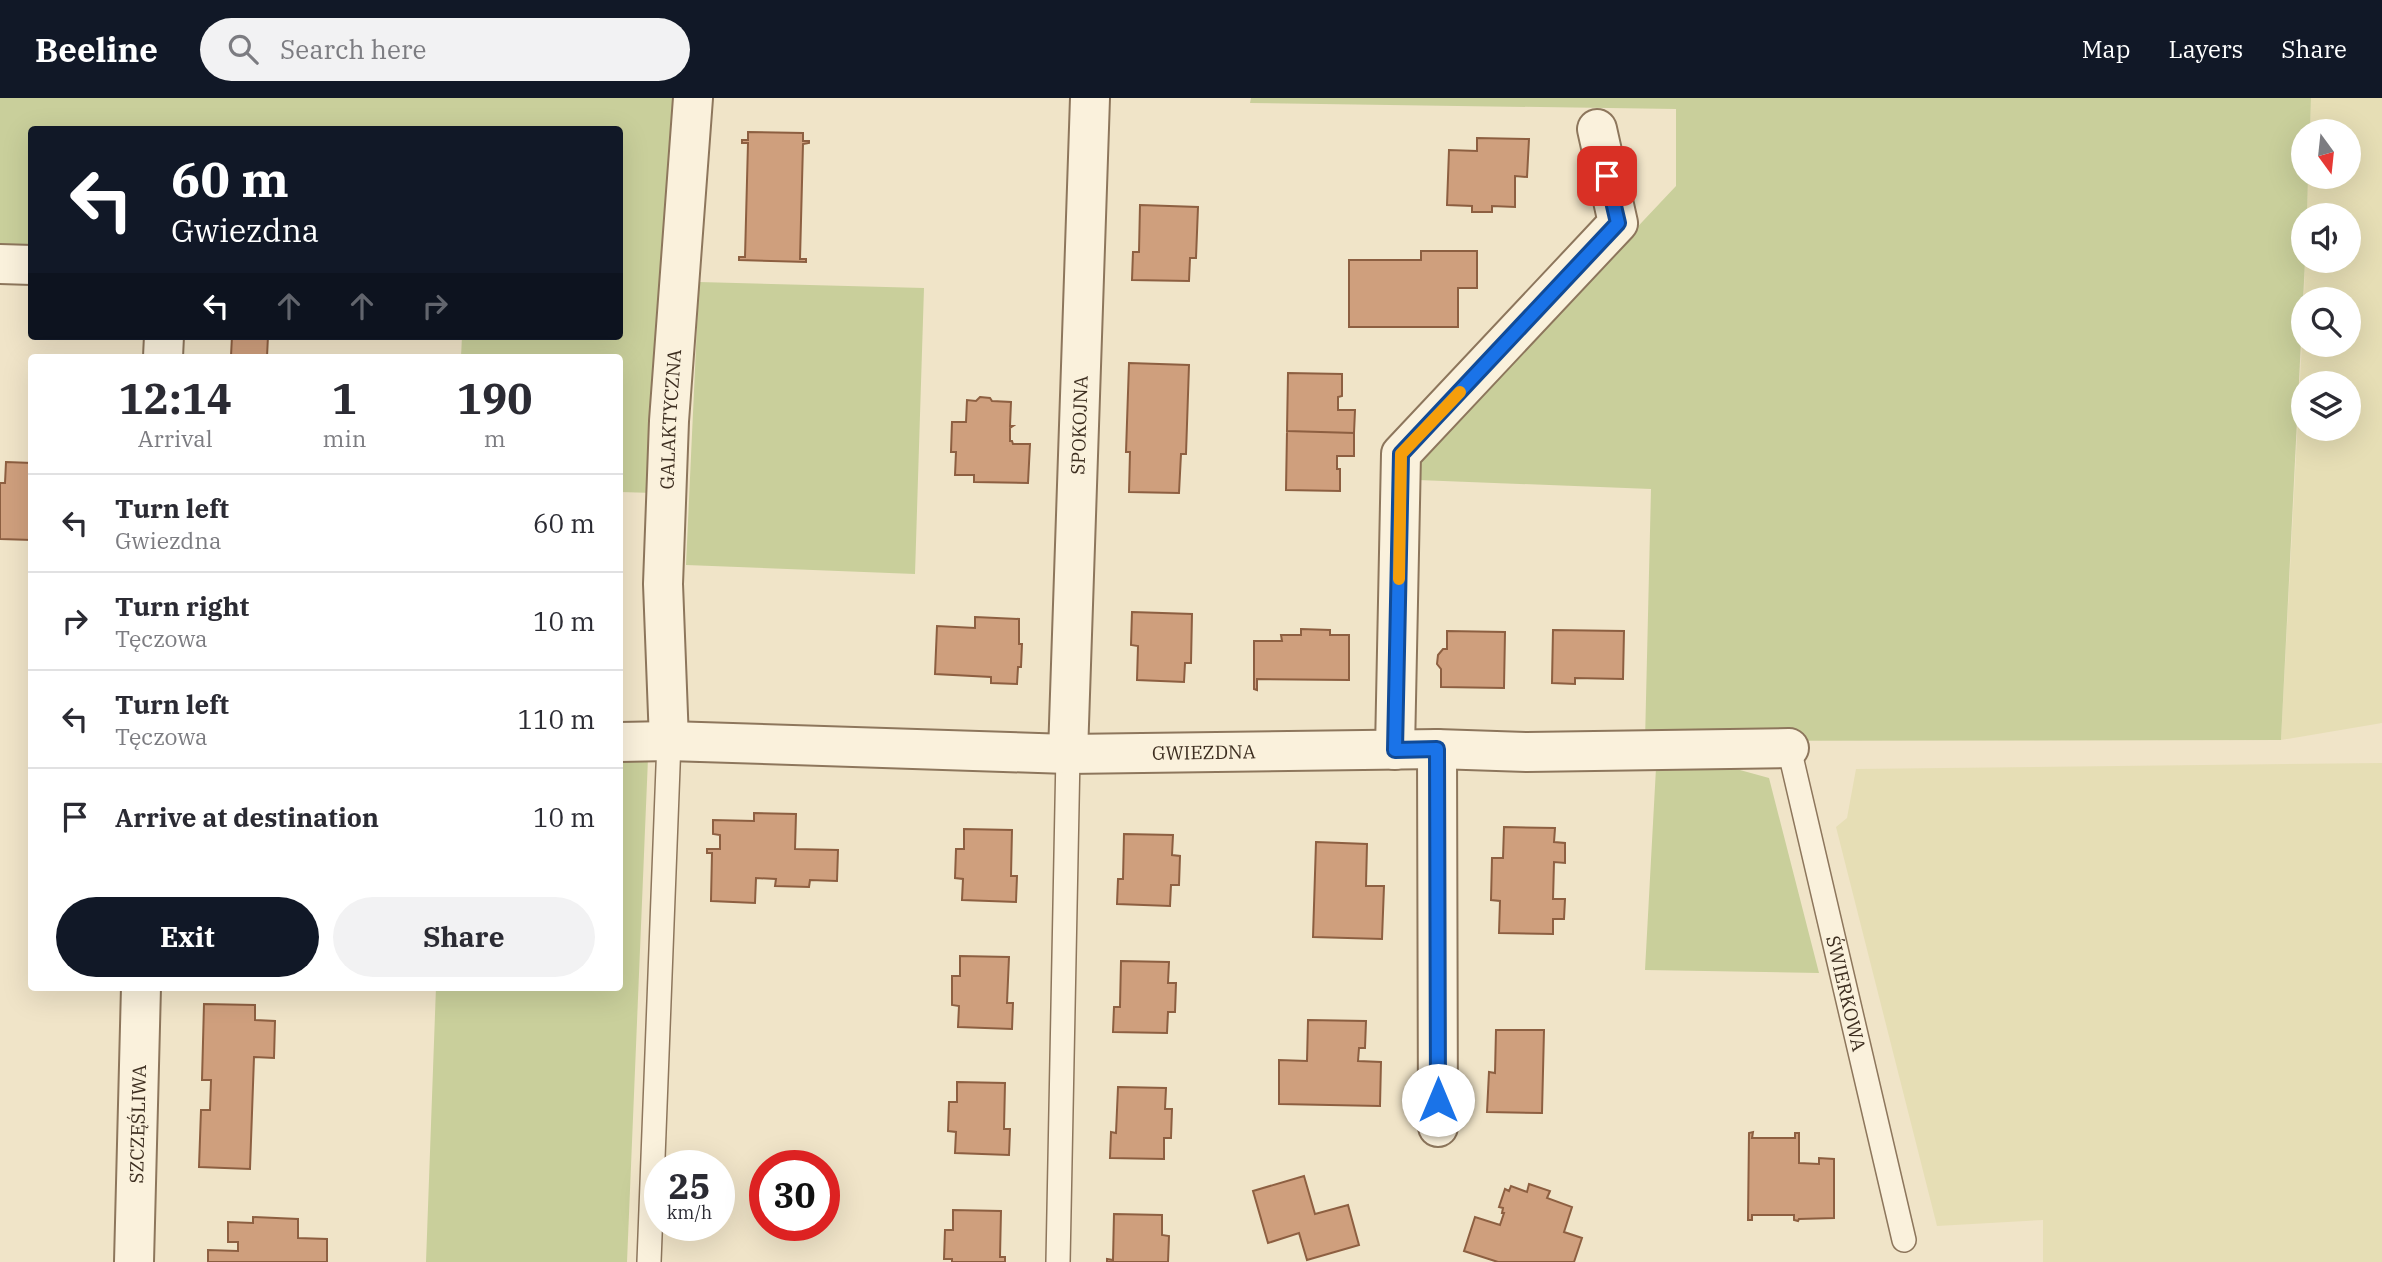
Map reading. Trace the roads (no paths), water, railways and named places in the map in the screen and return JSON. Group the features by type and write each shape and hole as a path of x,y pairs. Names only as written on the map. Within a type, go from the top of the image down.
{"street":[{"name":"GALAKTYCZNA","path":"669,741 663,584 669,421 693,98"},
{"name":"SPOKOJNA","path":"1068,754 1090,98"},
{"path":"1395,750 1401,454 1618,223 1597,129"},
{"path":"0,264 28,265"},
{"name":"GWIEZDNA","path":"623,742 669,741 1068,754 1788,748"},
{"path":"1437,749 1438,1127"},
{"name":"SZCZĘŚLIWA","path":"134,1262 141,991"}],"lane":[{"path":"649,1262 669,741"},
{"name":"ŚWIERKOWA","path":"1788,748 1904,1240"},
{"path":"1058,1262 1068,754"}]}
